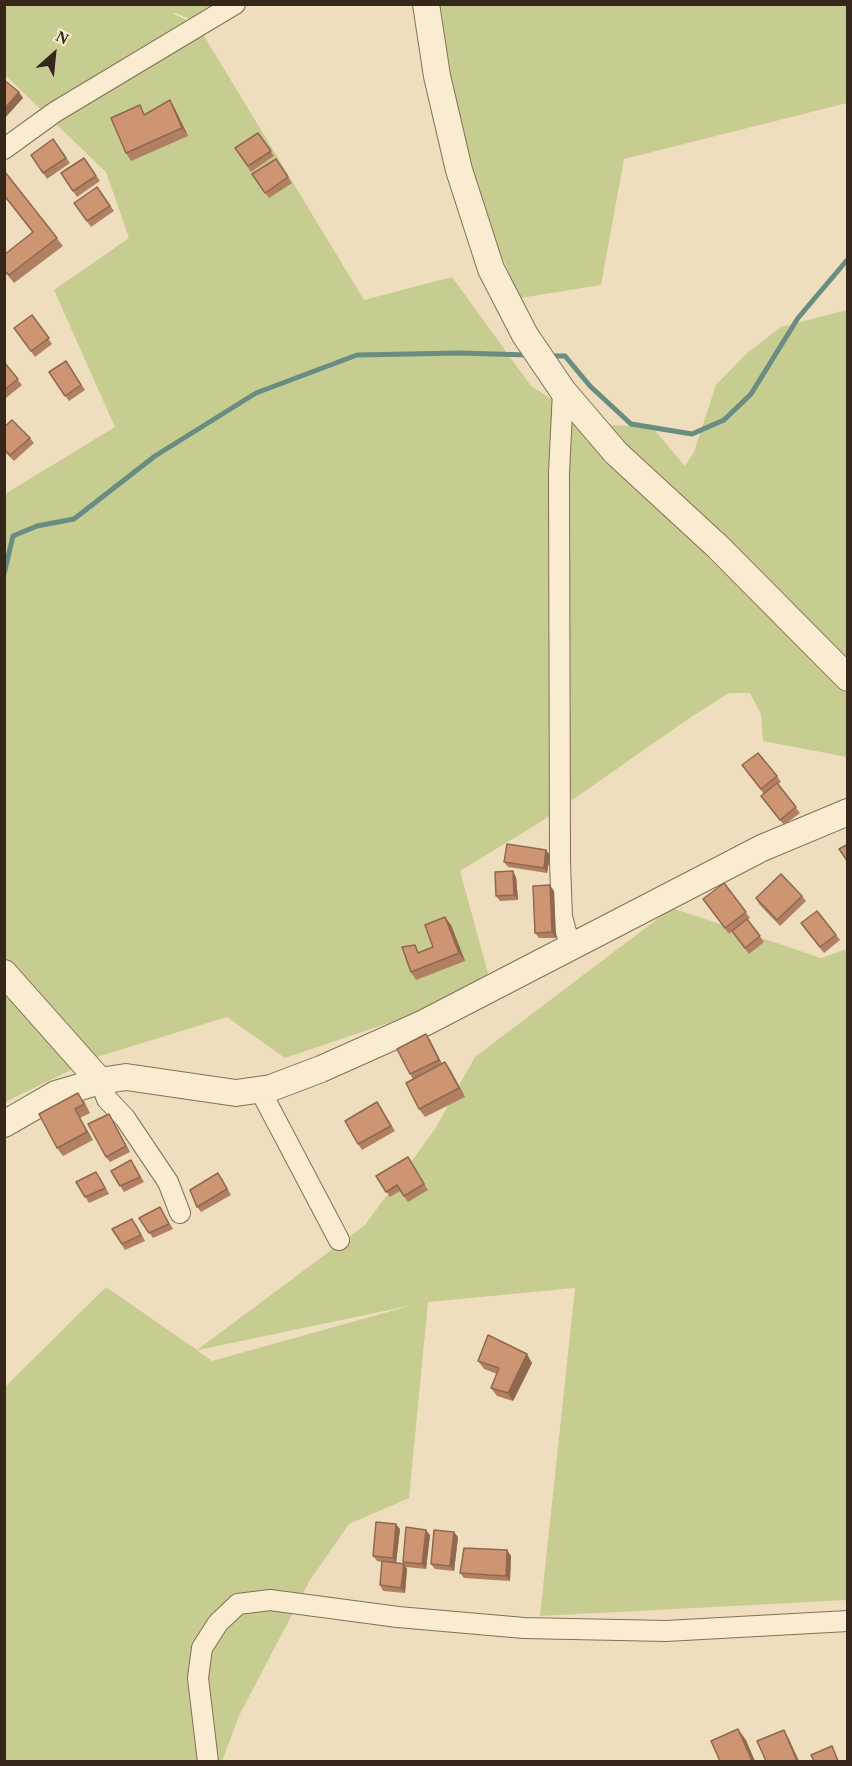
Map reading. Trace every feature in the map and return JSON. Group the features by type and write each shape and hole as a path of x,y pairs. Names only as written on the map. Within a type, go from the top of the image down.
{"street":[{"path":"4,149 56,112 235,4"},
{"path":"426,4 437,76 459,170 491,269 525,335 563,391 615,453 717,546 848,678"},
{"path":"563,391 559,473 560,862 561,917 567,935"},
{"path":"4,1124 56,1094 100,1081 126,1077 236,1093 271,1088 321,1069 424,1023 762,848 848,812"},
{"path":"4,973 100,1081 107,1099 125,1118 168,1182 180,1213"},
{"path":"260,1090 339,1240"},
{"path":"208,1761 198,1678 202,1648 218,1623 238,1604 270,1600 398,1617 524,1628 666,1631 848,1621"}],"green space":[{"path":"5,5 236,5 201,24 172,13 198,26 364,300 452,277 531,386 591,424 652,427 685,466 694,452 716,385 747,353 781,327 847,310 847,757 763,741 761,714 750,693 729,693 542,821 460,871 492,988 285,1058 227,1017 100,1056 5,1102 5,494 115,427 54,290 129,238 106,172 5,75"},
{"path":"433,5 847,5 847,103 624,159 601,285 520,298 455,150"},
{"path":"672,908 821,958 847,949 847,1600 540,1616 575,1288 428,1302 409,1498 349,1524 310,1580 239,1716 222,1761 5,1762 5,1387 106,1287 197,1350 365,1225 435,1129 475,1057","holes":["413,1305 212,1361 198,1350"]}],"building":[{"path":"4,80 19,92 4,109"},
{"path":"170,100 182,128 126,153 111,118 140,105 144,115"},
{"path":"258,133 271,151 248,166 235,148"},
{"path":"53,139 66,158 43,173 31,155"},
{"path":"84,158 96,176 73,191 61,173"},
{"path":"276,159 288,177 265,193 252,174"},
{"path":"4,172 57,238 9,275 4,270 4,255 33,232 4,195"},
{"path":"97,187 110,206 87,221 74,203"},
{"path":"32,315 49,338 31,351 14,328"},
{"path":"66,361 81,385 65,396 49,372"},
{"path":"4,362 18,379 4,390"},
{"path":"12,420 30,438 10,455 4,449 4,427"},
{"path":"758,753 777,776 761,789 742,765"},
{"path":"777,783 796,807 780,820 761,796"},
{"path":"507,844 546,850 544,868 504,862"},
{"path":"848,844 848,862 839,849"},
{"path":"513,871 514,895 496,896 495,872"},
{"path":"781,874 802,896 777,920 756,898"},
{"path":"724,883 746,912 725,928 703,899"},
{"path":"550,885 552,932 535,933 533,886"},
{"path":"817,911 836,935 820,947 801,923"},
{"path":"445,917 459,953 411,972 402,947 415,945 418,953 433,947 425,925"},
{"path":"747,919 760,936 745,948 732,931"},
{"path":"426,1034 439,1060 410,1074 397,1049"},
{"path":"445,1062 459,1088 419,1109 406,1083"},
{"path":"78,1093 84,1104 75,1109 87,1132 57,1148 39,1114"},
{"path":"377,1102 391,1126 358,1144 345,1121"},
{"path":"109,1114 126,1146 106,1157 88,1124"},
{"path":"408,1157 424,1184 404,1196 397,1185 386,1192 376,1176"},
{"path":"131,1160 140,1177 120,1186 111,1171"},
{"path":"96,1172 105,1188 85,1197 76,1182"},
{"path":"218,1173 227,1189 197,1207 190,1190"},
{"path":"160,1207 169,1224 149,1233 139,1218"},
{"path":"132,1219 141,1235 122,1244 112,1229"},
{"path":"488,1335 527,1354 508,1393 491,1388 499,1368 478,1361"},
{"path":"376,1522 396,1524 393,1558 373,1556"},
{"path":"406,1527 426,1530 422,1564 403,1562"},
{"path":"434,1530 454,1532 450,1566 431,1564"},
{"path":"464,1548 507,1550 506,1576 460,1573"},
{"path":"382,1561 404,1564 401,1588 380,1585"},
{"path":"738,1729 752,1761 720,1761 711,1741"},
{"path":"784,1730 797,1761 766,1761 757,1741"},
{"path":"832,1746 838,1761 814,1761 811,1755"}],"waterway":[{"path":"550,356 565,356 590,386 631,424 692,434 724,420 751,394 798,318 848,259"},
{"path":"4,574 13,536 37,526 74,519 155,456 256,393 357,355 460,353 528,355"}]}
